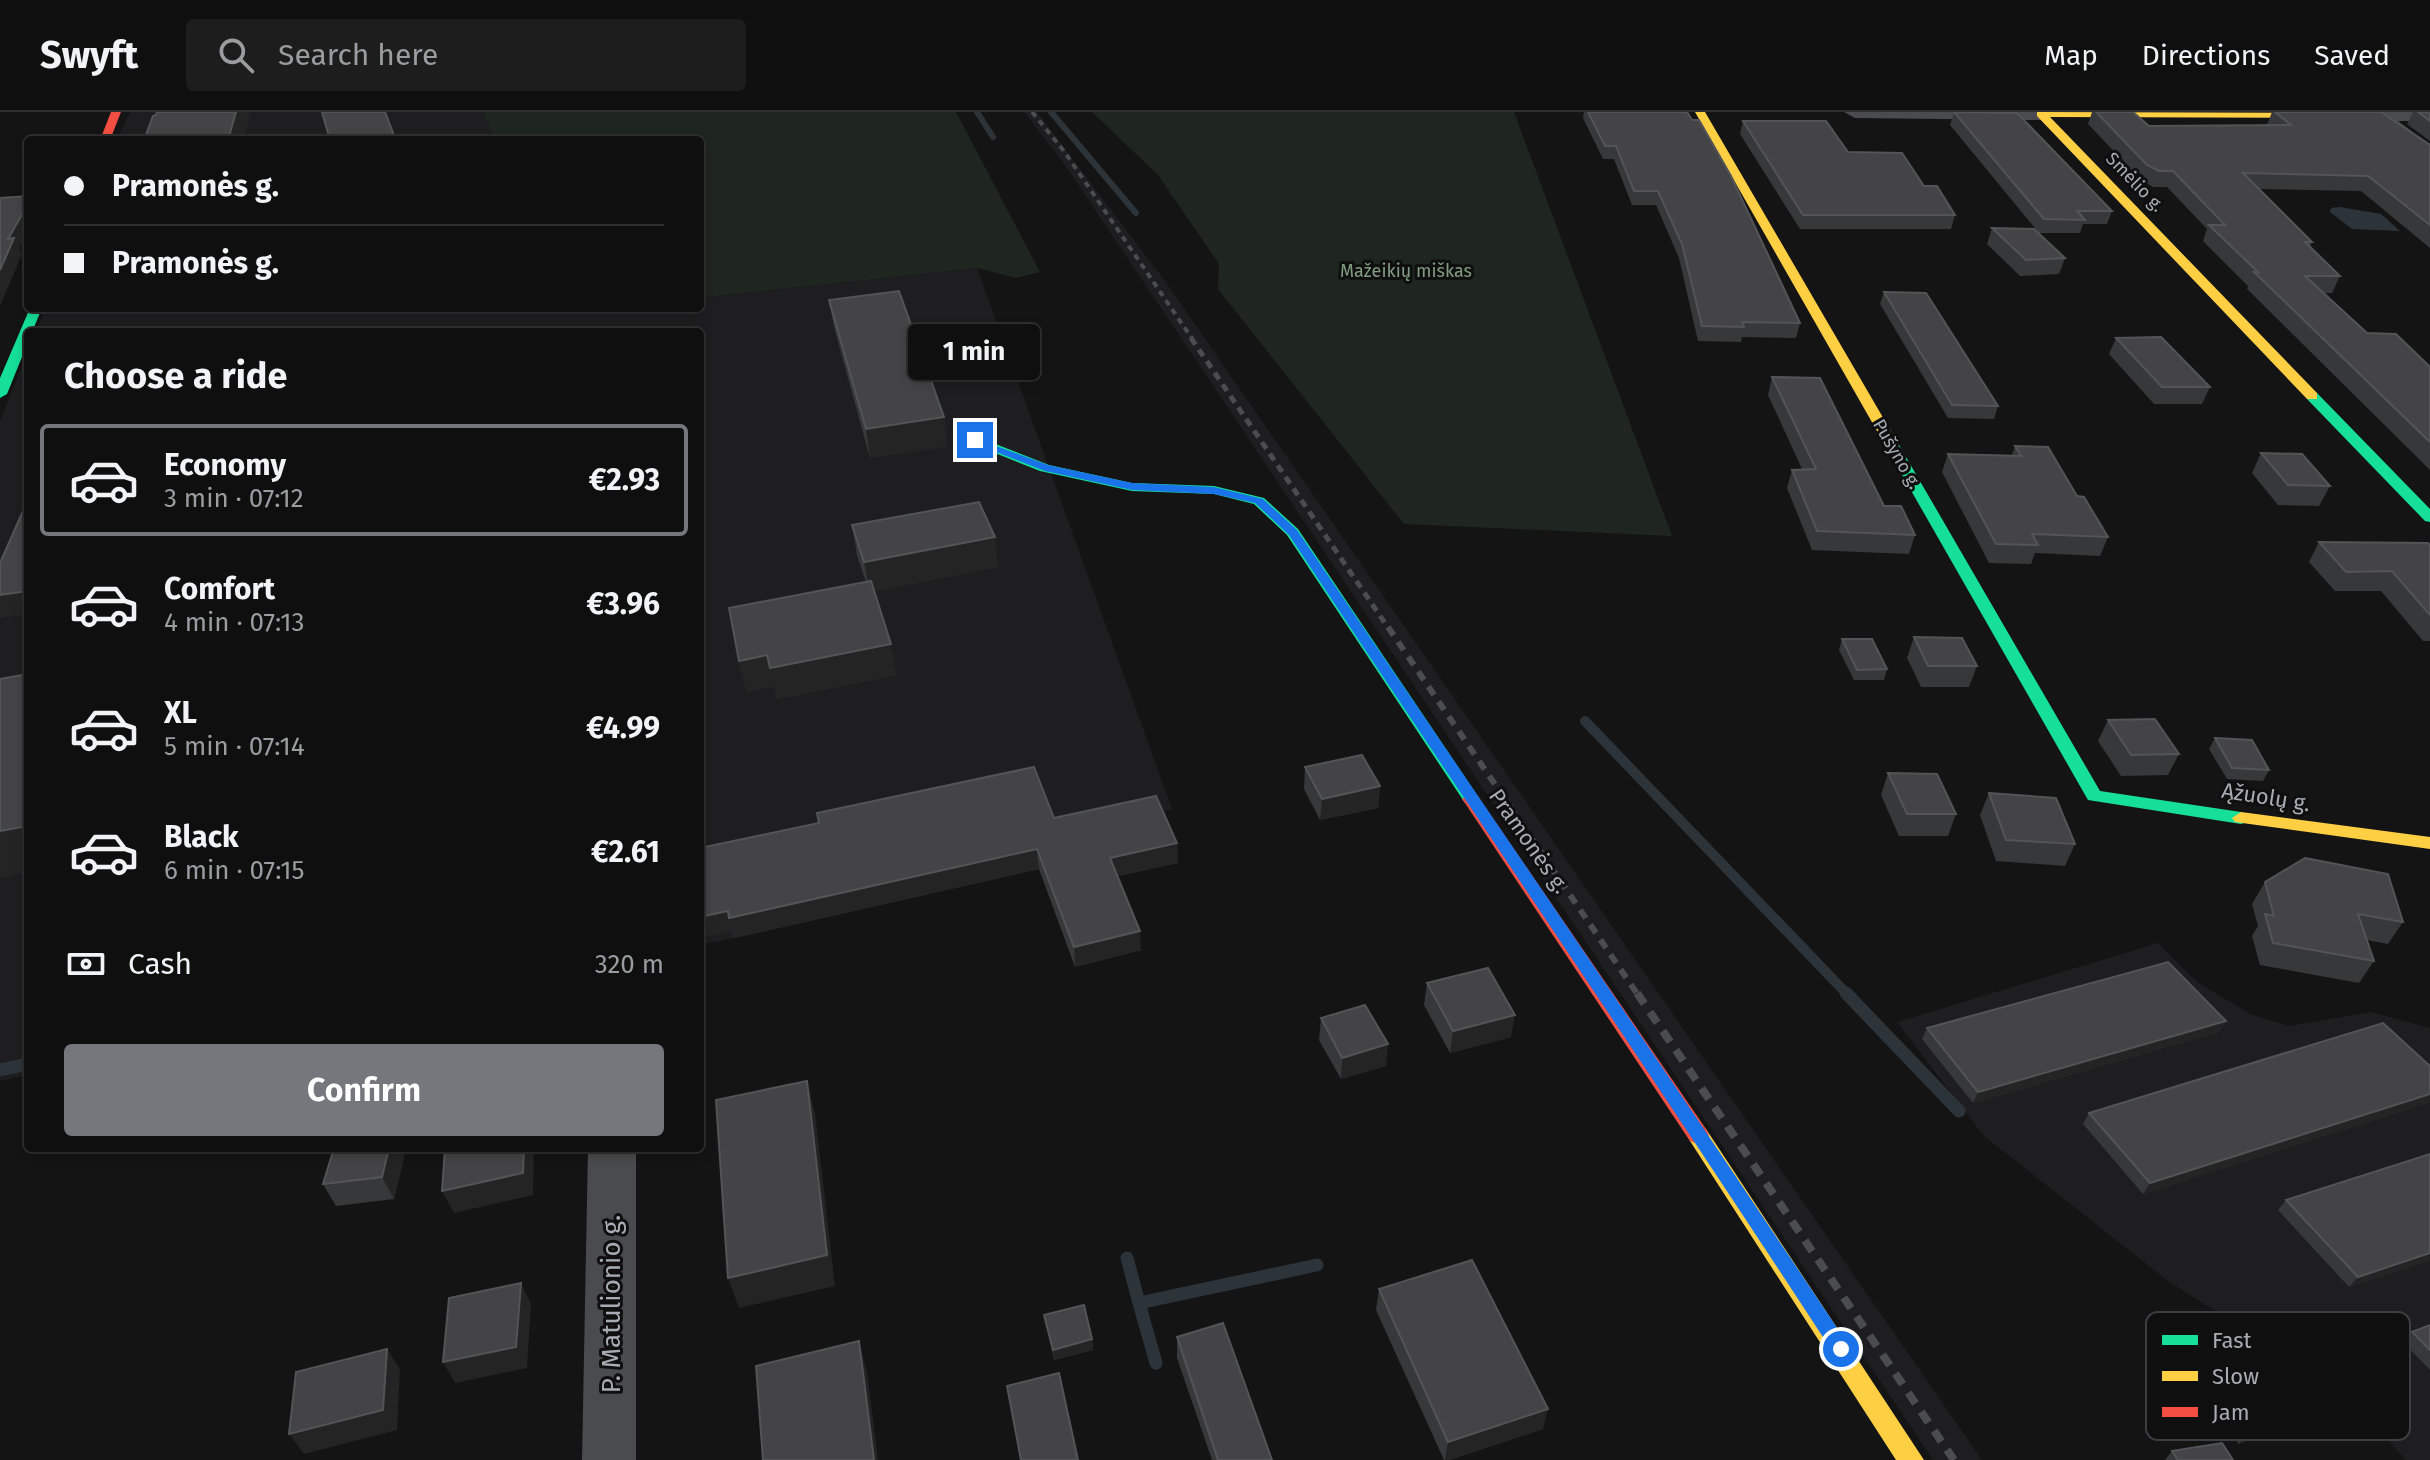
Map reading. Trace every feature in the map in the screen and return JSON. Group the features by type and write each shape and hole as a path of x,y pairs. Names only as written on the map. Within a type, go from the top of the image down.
{"street":[{"path":"107,136 116,112"},
{"name":"Pušyno g.","path":"1700,112 2094,796"},
{"path":"1855,112 2430,115"},
{"name":"Smėlio g.","path":"2041,114 2430,518"},
{"path":"2375,115 2430,155"},
{"path":"0,394 24,337"},
{"name":"Pramonės g.","path":"975,440 1045,468 1132,487 1214,490 1259,501 1293,532 1472,801 1670,1089 1911,1460"},
{"name":"Ąžuolų g.","path":"2094,796 2379,839 2430,843"},
{"name":"P. Matulionio g.","path":"609,1460 612,1152"}],"shaded area":[{"path":"130,112 483,112 493,136 119,136"},
{"path":"1024,112 1037,112 1165,281 1982,1460 1933,1460 1065,165"},
{"path":"2331,208 2381,214 2400,231 2352,229 2330,212"},
{"path":"977,268 1172,809 730,911 734,938 704,944 704,328 38,328 44,312 704,312 704,298"},
{"path":"24,361 24,1076 0,1081 0,421"},
{"path":"2158,943 2197,982 2250,1014 2289,1026 2371,1012 2430,1028 2430,1460 2406,1460 2387,1440 2410,1440 2410,1312 2217,1312 2168,1281 1983,1135 1897,1022"}],"green space":[{"path":"483,112 956,112 1040,272 1016,278 977,268 704,298 704,136 493,136"},
{"name":"Mažeikių miškas","path":"1092,112 1514,112 1672,536 1404,524 1218,289 1219,264 1158,175"}],"building":[{"path":"157,112 236,112 229,136 146,136"},
{"path":"322,112 385,112 394,136 329,136"},
{"path":"1588,112 1687,112 1692,120 1699,120 1731,176 1800,323 1742,322 1744,327 1702,326 1682,244 1658,191 1634,191 1616,146 1605,146"},
{"path":"1954,112 2017,113 2112,211 2077,211 2085,220 2044,219"},
{"path":"2096,112 2133,112 2149,126 2291,125 2275,112 2381,112 2430,145 2430,225 2368,176 2243,173 2312,242 2305,242 2340,276 2305,276 2367,333 2396,334 2430,367 2430,442 2209,225 2225,225 2173,171 2159,171 2147,165"},
{"path":"2418,112 2430,112 2430,121"},
{"path":"1743,121 1826,121 1848,152 1902,153 1924,186 1937,186 1955,215 1803,215"},
{"path":"24,196 24,211 8,239 14,238 0,270 0,198"},
{"path":"1992,228 2034,229 2065,258 2026,260"},
{"path":"899,291 944,417 866,429 829,300"},
{"path":"1884,292 1926,293 1998,406 1952,405"},
{"path":"2161,337 2210,387 2162,387 2116,338"},
{"path":"1772,377 1820,378 1884,506 1901,506 1915,535 1817,531 1792,470 1816,469"},
{"path":"2015,446 2048,447 2077,496 2084,497 2108,537 2032,534 2038,545 1996,544 1948,454 2021,456"},
{"path":"2261,453 2302,454 2330,486 2288,485"},
{"path":"979,502 995,537 864,562 852,525"},
{"path":"24,509 24,592 0,595 0,563"},
{"path":"2319,542 2428,543 2430,615 2392,571 2346,572"},
{"path":"871,581 891,644 770,668 767,655 739,661 729,608"},
{"path":"1914,637 1962,638 1977,666 1928,666"},
{"path":"1842,639 1872,639 1887,669 1857,670"},
{"path":"24,675 24,827 0,831 0,679"},
{"path":"2155,719 2179,754 2131,755 2108,720"},
{"path":"2215,738 2252,740 2269,770 2232,768"},
{"path":"1362,755 1380,786 1322,799 1305,767"},
{"path":"1034,767 1054,818 1156,796 1177,843 1110,858 1140,931 1074,947 1037,849 729,918 728,911 704,916 704,847 819,823 817,813"},
{"path":"1888,773 1937,774 1956,814 1907,814"},
{"path":"1989,793 2056,798 2075,844 2006,840"},
{"path":"2305,858 2388,874 2403,922 2358,914 2374,961 2273,943 2265,914 2274,916 2265,882"},
{"path":"2168,962 2226,1021 1978,1092 1927,1028"},
{"path":"1488,968 1515,1015 1453,1031 1427,983"},
{"path":"1365,1005 1388,1044 1342,1058 1321,1018"},
{"path":"2383,1023 2430,1066 2430,1094 2150,1183 2089,1113"},
{"path":"807,1081 827,1255 728,1278 716,1100"},
{"path":"333,1152 388,1152 382,1177 323,1184"},
{"path":"445,1152 524,1152 523,1173 442,1191"},
{"path":"2430,1154 2430,1253 2358,1277 2286,1200"},
{"path":"1472,1260 1548,1409 1448,1442 1379,1289"},
{"path":"521,1283 516,1347 443,1362 449,1298"},
{"path":"1084,1305 1092,1339 1053,1350 1044,1315"},
{"path":"1223,1323 1272,1460 1218,1460 1177,1337"},
{"path":"2430,1325 2430,1350 2412,1332"},
{"path":"859,1341 874,1460 763,1460 756,1366"},
{"path":"387,1349 383,1410 289,1434 296,1372"},
{"path":"1059,1373 1078,1460 1021,1460 1007,1386"},
{"path":"2222,1443 2233,1460 2178,1460 2172,1451"}],"waterway":[{"path":"977,112 993,137"},
{"path":"1051,112 1136,213"},
{"path":"1585,721 1848,995"},
{"path":"1846,993 1959,1111"},
{"path":"0,1070 24,1065"},
{"path":"1127,1258 1139,1303"},
{"path":"1139,1303 1317,1265"},
{"path":"1139,1303 1156,1363"}],"railway":[{"path":"1032,112 1064,151 1193,340"},
{"path":"1191,338 1389,629"},
{"path":"1388,627 1638,995"},
{"path":"1637,993 1954,1460"}],"traffic: fast":[{"path":"28,328 34,312"},
{"path":"0,394 24,337"},
{"path":"2312,396 2430,518"},
{"path":"975,440 1045,468 1132,487 1214,490 1259,501 1293,532 1471,799"},
{"path":"1892,445 2094,796 2241,818"}],"traffic: slow":[{"path":"1700,112 1892,445"},
{"path":"2312,396 2041,114 2330,115"},
{"path":"2241,818 2430,843"},
{"path":"1698,1135 1911,1460"}],"traffic: jam":[{"path":"107,136 116,112"},
{"path":"1471,799 1698,1135"}],"route":[{"path":"975,440 1045,468 1132,487 1214,490 1259,501 1293,532 1472,801 1670,1089 1841,1349"}]}
